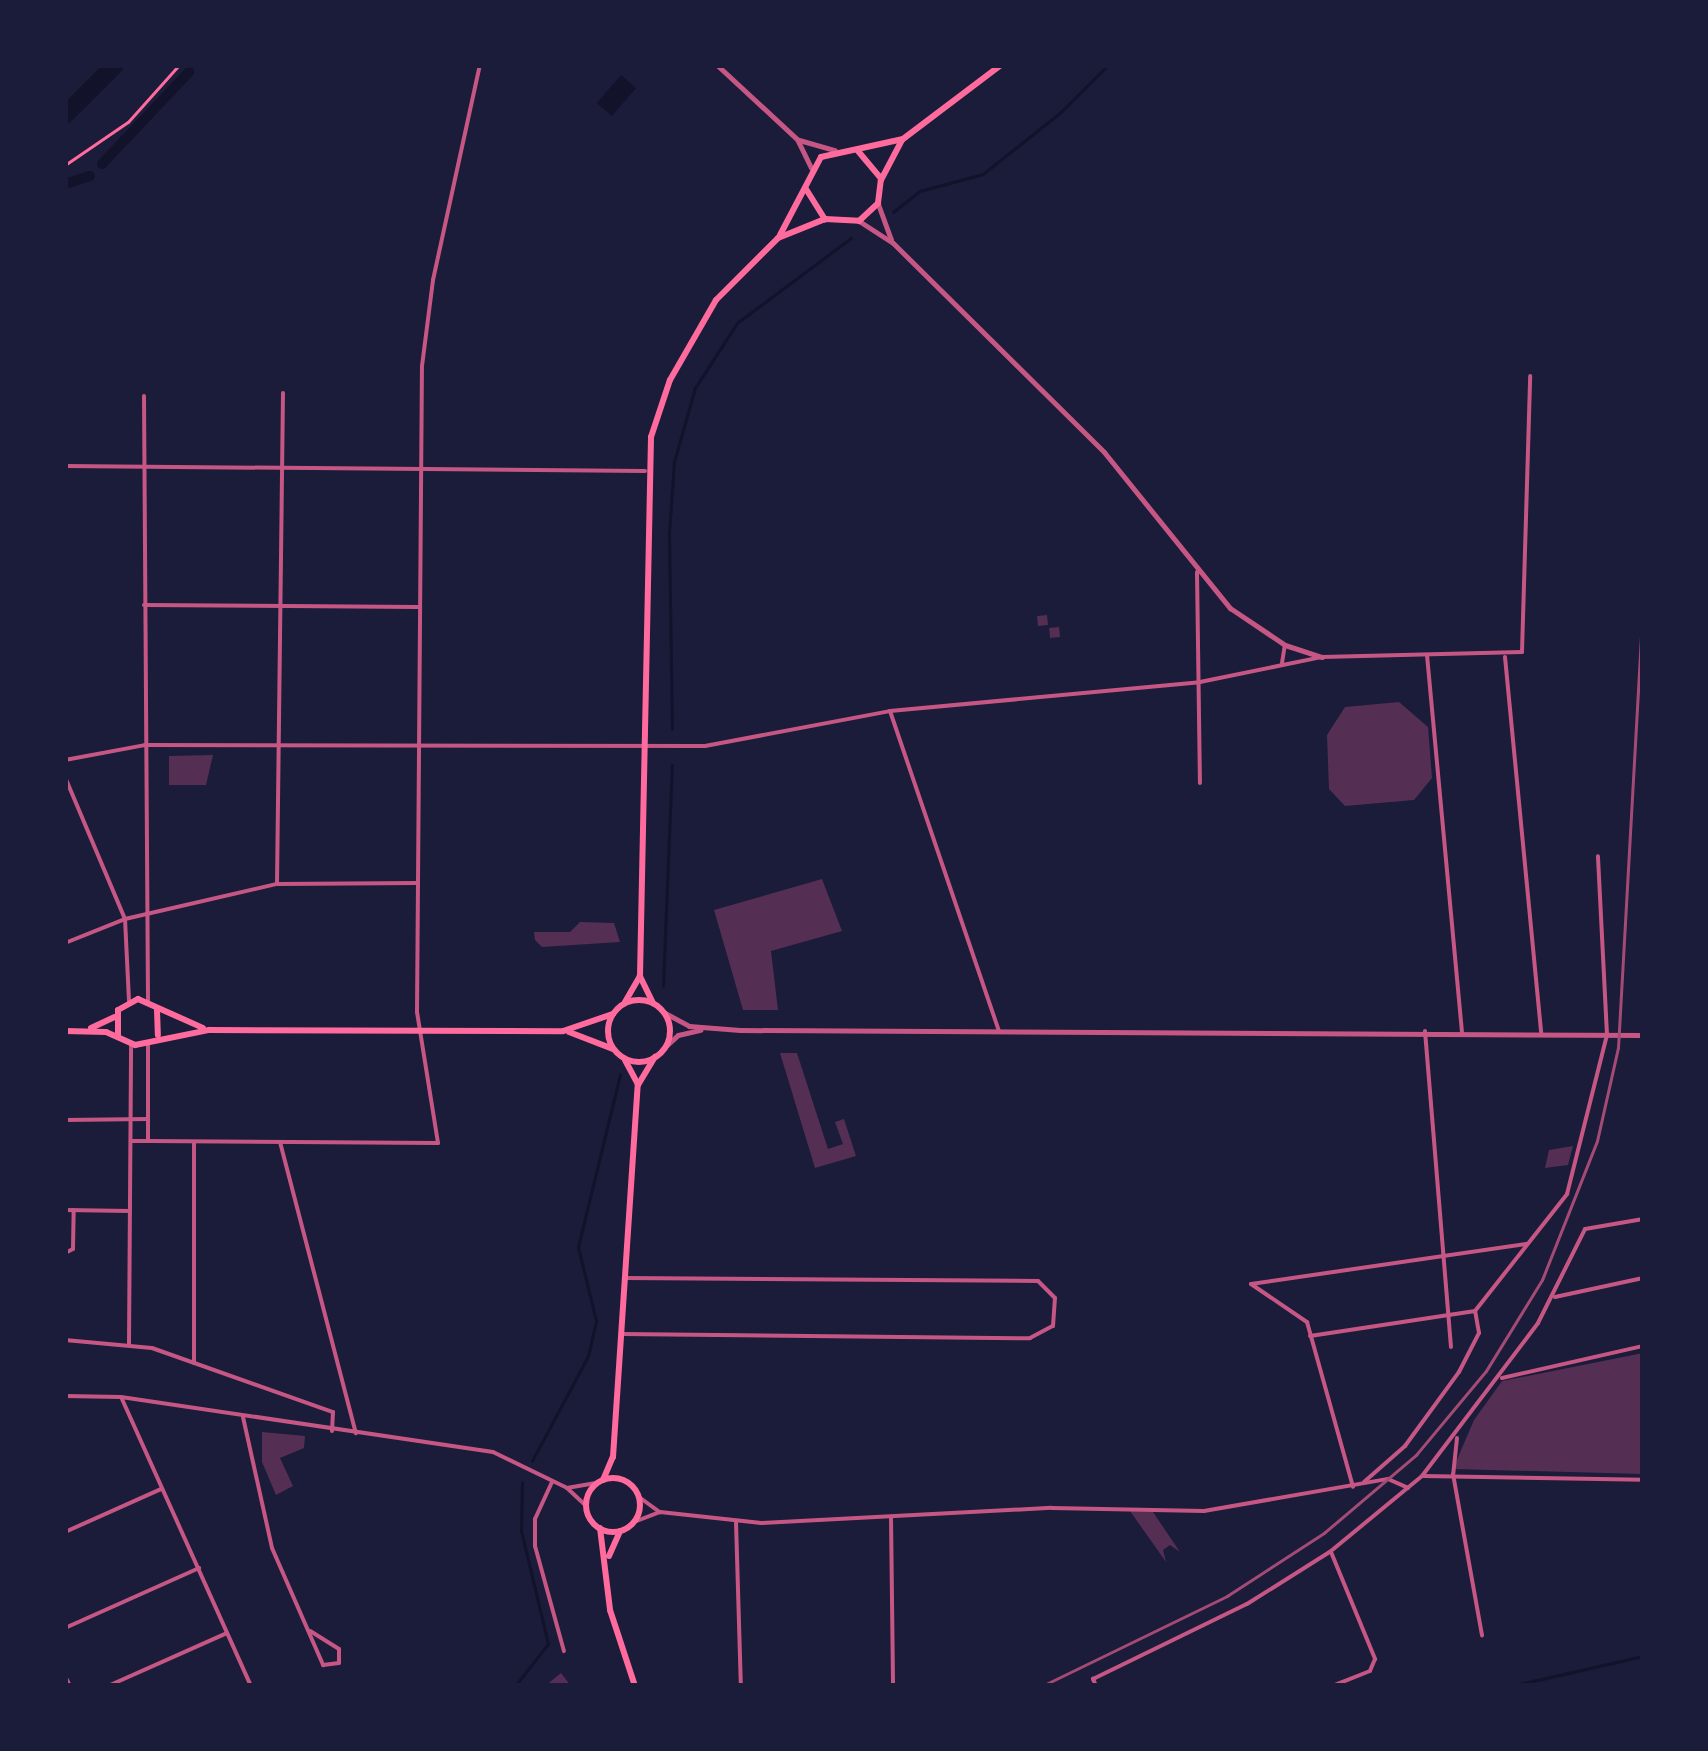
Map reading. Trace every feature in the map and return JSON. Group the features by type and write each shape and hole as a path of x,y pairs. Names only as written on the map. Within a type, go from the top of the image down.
{"main road":[{"path":"635,1686 610,1610 607,1559 600,1528 586,1506 613,1457 638,1085 666,1046 670,1031 640,976 645,471 658,408 696,330 724,290 778,238 806,189 811,168 835,150 856,150 903,139 1001,65"},
{"path":"778,238 825,219 859,221 878,203 881,180 903,139"},
{"path":"856,150 872,162 881,180"},
{"path":"806,189 825,219"},
{"path":"65,1030 118,1034 130,1044 148,1043 157,1036 209,1030 563,1031 613,1014 624,1004 640,976"},
{"path":"80,1030 116,1017 129,1001 148,1001 157,1010 209,1030"},
{"path":"624,1004 653,1004"},
{"path":"157,1010 157,1036"},
{"path":"613,1014 608,1029 614,1050"},
{"path":"116,1017 118,1034"},
{"path":"563,1031 614,1050 638,1085"},
{"path":"623,1058 655,1058"},
{"path":"607,1559 621,1530 634,1522 638,1497 613,1457"},
{"path":"599,1481 624,1480"},
{"path":"600,1528 621,1530"}],"street":[{"path":"130,1141 438,1142 420,1030 420,467 428,312 480,65"},
{"path":"717,65 797,139 811,168"},
{"path":"797,139 835,150"},
{"path":"878,203 892,242"},
{"path":"859,221 892,242 1104,452 1230,608 1285,645 1322,657"},
{"path":"65,760 145,745 705,746 890,712 1200,682 1322,657 1505,656 1522,652 1530,376"},
{"path":"277,884 283,393"},
{"path":"144,396 148,1001"},
{"path":"65,466 645,471"},
{"path":"1198,572 1200,783"},
{"path":"144,606 418,607"},
{"path":"1278,666 1285,645"},
{"path":"1427,655 1462,1031"},
{"path":"1505,656 1542,1032"},
{"path":"890,712 999,1032"},
{"path":"65,777 125,919 129,1001"},
{"path":"1364,1482 1405,1446 1459,1372 1479,1333 1475,1311 1567,1194 1607,1035 1598,856"},
{"path":"65,943 125,919 277,884 417,883"},
{"path":"663,1012 708,1029"},
{"path":"666,1046 678,1035 708,1029 1643,1035"},
{"path":"1425,1031 1451,1346"},
{"path":"148,1043 148,1141"},
{"path":"130,1044 130,1344"},
{"path":"65,1120 148,1119"},
{"path":"194,1142 194,1363"},
{"path":"280,1142 356,1434"},
{"path":"65,1210 130,1211"},
{"path":"65,1253 73,1249 74,1210"},
{"path":"1096,1686 1093,1679 1248,1604 1330,1550 1408,1488 1457,1438 1538,1324 1585,1229 1643,1218"},
{"path":"1353,1487 1306,1322 1251,1284 1526,1244"},
{"path":"621,1334 1030,1338 1053,1326 1055,1298 1038,1282 624,1278"},
{"path":"1552,1298 1643,1278"},
{"path":"1310,1336 1475,1311"},
{"path":"65,1340 130,1344 333,1412 348,1406"},
{"path":"1498,1380 1643,1346"},
{"path":"65,1396 121,1397 492,1452 568,1488 586,1506"},
{"path":"121,1397 252,1686"},
{"path":"332,1431 333,1412"},
{"path":"243,1417 272,1548 322,1665 340,1663 339,1649 310,1631"},
{"path":"1457,1438 1453,1474 1482,1635"},
{"path":"1422,1476 1643,1480"},
{"path":"638,1497 660,1512 736,1522 1128,1506 1204,1511 1388,1478 1408,1488"},
{"path":"568,1488 599,1481"},
{"path":"552,1482 535,1520 535,1546 564,1652"},
{"path":"65,1532 162,1488"},
{"path":"634,1522 660,1512"},
{"path":"891,1517 894,1686"},
{"path":"736,1522 742,1686"},
{"path":"1330,1550 1375,1658 1370,1671 1332,1686"},
{"path":"65,1628 198,1568"},
{"path":"108,1686 228,1633"},
{"path":"65,1676 70,1686"}],"path":[{"path":"65,165 128,122 180,65"}],"shaded area":[{"path":"621,75 636,88 612,116 597,103"}],"building":[{"path":"1047,615 1048,625 1038,626 1037,616"},
{"path":"1059,627 1060,637 1050,638 1049,628"},
{"path":"1399,702 1428,727 1432,778 1414,800 1345,806 1329,789 1327,735 1345,707"},
{"path":"213,755 206,785 169,785 169,756"},
{"path":"822,879 842,931 771,951 778,1010 743,1010 714,910"},
{"path":"580,922 614,923 620,942 542,947 535,940 534,932 570,932"},
{"path":"780,1053 797,1053 828,1149 843,1144 835,1122 844,1119 856,1156 815,1168"},
{"path":"1573,1146 1568,1165 1545,1168 1549,1150"},
{"path":"1643,1353 1643,1474 1453,1469 1474,1420 1502,1381"},
{"path":"262,1432 305,1436 304,1448 280,1458 293,1486 276,1495 262,1462"},
{"path":"1130,1511 1153,1512 1180,1552 1170,1545 1163,1550 1166,1562"},
{"path":"561,1673 571,1686 545,1686"}],"waterway":[{"path":"65,115 115,65"},
{"path":"893,212 920,191 983,174 1061,112 1108,65"},
{"path":"102,164 189,72"},
{"path":"65,184 90,176"},
{"path":"672,729 669,533 674,462 695,388 737,323 851,238"},
{"path":"663,986 672,765"},
{"path":"532,1461 588,1356 596,1321 578,1247 620,1075"},
{"path":"515,1686 548,1644 521,1531 522,1483"},
{"path":"1511,1686 1643,1656"}],"railway":[{"path":"1042,1686 1227,1596 1324,1533 1416,1455 1486,1371 1542,1280 1597,1141 1618,1048 1643,606"}]}
